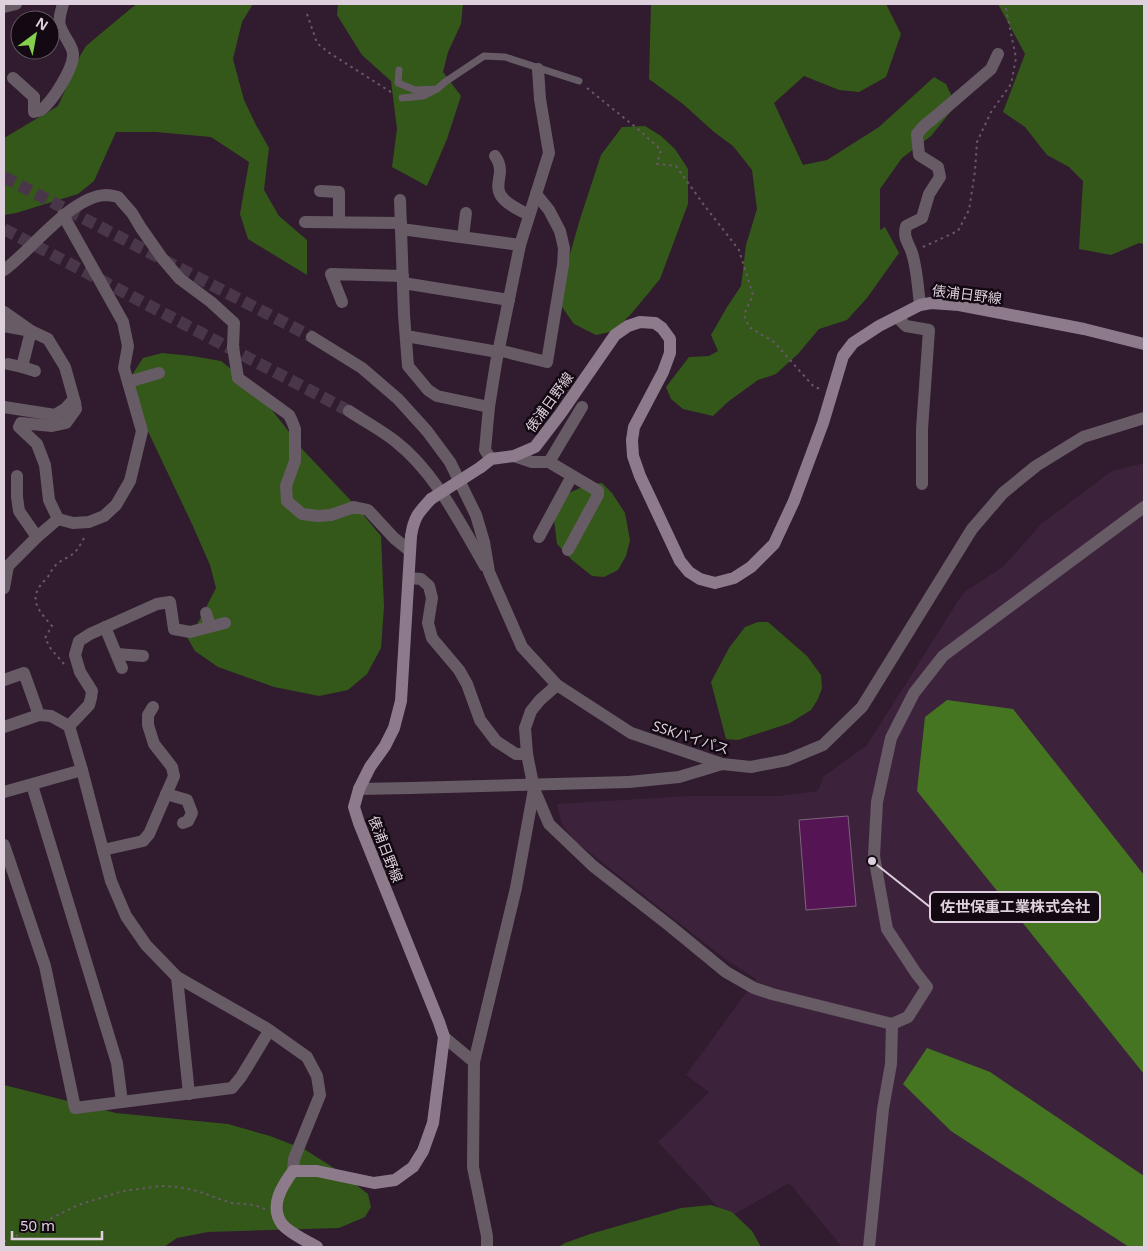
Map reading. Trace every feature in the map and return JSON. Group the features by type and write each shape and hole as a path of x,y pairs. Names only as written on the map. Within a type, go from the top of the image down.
{"main road":[{"name":"俵浦日野線","path":"293,1171 317,1171 374,1183 395,1180 413,1167 423,1151 432,1123 444,1037 354,807 359,789 370,766 385,746 394,728 401,701 413,522 418,513 431,499 486,463 514,456 535,447 615,335 628,326 640,322 655,323 662,328 670,339 670,354 663,372 634,427 632,440 633,456 640,476 680,561 689,572 700,580 715,583 734,578 751,567 774,544 794,501 823,423 843,356 853,343 879,326 920,305 931,303 959,305 1084,329 1144,344"},
{"path":"293,1171 284,1184 278,1198 276,1213 282,1225 317,1247"}],"street":[{"path":"4,7 16,4"},
{"path":"12,78 34,97 34,112 40,111 52,98 69,71 74,56 73,50 59,28 62,4"},
{"path":"920,305 912,253 904,235 906,226 922,218 929,194 940,177 938,167 920,155 917,134 991,69 998,54"},
{"path":"486,463 485,450 489,407 508,300 520,245 549,153 540,99 538,68"},
{"path":"495,156 500,170 499,194 505,201 529,216"},
{"path":"320,191 339,192 339,222"},
{"path":"406,336 498,351 546,362 563,265 564,248 560,231 549,210 536,194"},
{"path":"4,271 63,215 87,200 105,195 118,197 132,213 162,258 180,279 211,302 234,323 233,347 238,378 289,415 295,429 296,441 295,461 286,486 287,501 302,514 318,516 331,515 354,507 368,510 410,552"},
{"path":"400,200 408,366 428,390 437,396 489,407"},
{"path":"464,237 466,213"},
{"path":"58,520 73,524 89,522 104,516 116,505 130,481 142,431 124,368 128,346 123,322 63,215"},
{"path":"305,222 401,226 520,245"},
{"path":"342,302 331,274 403,280 508,300"},
{"path":"4,312 31,331 48,339 65,367 74,399 76,409 66,423 52,426 20,423 19,427 36,444 45,466 49,500 58,520"},
{"path":"897,317 906,326 929,330 922,429 922,484"},
{"path":"4,326 31,331"},
{"path":"8,364 28,369 31,331"},
{"name":"SSKバイパス","path":"312,337 362,368 398,399 427,431 450,462 476,515 484,542 489,572 522,648 557,685 631,733 722,764 751,767 787,760 823,745 862,707 972,529 1003,493 1036,466 1083,437 1144,418"},
{"path":"128,382 158,373"},
{"path":"4,407 55,415 65,409 74,399"},
{"path":"549,462 582,407"},
{"path":"349,411 395,441 422,467 454,513 489,572"},
{"path":"514,456 532,462 549,462 598,490 598,495 568,550"},
{"path":"17,476 19,511 37,537"},
{"path":"539,537 572,476"},
{"path":"557,685 531,711 525,728 527,754 534,789 549,824 593,866 726,972 754,988 772,994 892,1024 908,1017 927,988 887,929 874,856 877,802 891,738 914,693 943,656 1144,507"},
{"path":"4,588 8,566 37,537 58,520"},
{"path":"409,578 421,579 429,586 432,598 428,623 432,638 460,670 480,720 496,741 516,754 527,754"},
{"path":"69,726 89,705 92,691 80,672 75,655 79,641 90,634 157,604 170,602 174,629 190,632 225,623"},
{"path":"206,613 210,626"},
{"path":"105,627 122,668"},
{"path":"117,654 143,656"},
{"path":"4,680 24,673 40,715"},
{"path":"103,850 143,841 149,834 151,815 166,794 174,776 172,767 154,744 148,725 148,715 152,707"},
{"path":"4,727 40,715 51,716 69,726 111,881 126,916 146,945 177,976 266,1028 269,1032 307,1057 318,1076 320,1095 294,1159 293,1171"},
{"path":"359,789 630,782 679,777 722,764"},
{"path":"4,792 82,770"},
{"path":"32,785 117,1063 122,1102"},
{"path":"487,1247 487,1236 472,1167 474,1062 516,888 534,789"},
{"path":"166,794 187,800 192,813 188,821 183,823"},
{"path":"4,845 45,966 76,1108 232,1088 269,1032"},
{"path":"177,976 189,1094"},
{"path":"869,1247 883,1109 891,1064 892,1024"},
{"path":"444,1037 474,1062"}],"lane":[{"path":"402,98 423,96 437,89 484,56 505,57 579,81"},
{"path":"399,70 398,83 415,90 437,89"}],"path":[{"path":"912,253 958,230 969,210 977,142 991,112 1011,84 1016,58 1004,4"},
{"path":"308,14 317,42 328,52 402,98"},
{"path":"579,81 661,150 657,164 676,166 739,250 753,295 744,315 749,327 774,342 814,387 832,392"},
{"path":"64,664 51,649 45,638 52,626 43,616 37,605 36,592 56,565 75,552 89,531 89,522"},
{"path":"4,1242 78,1205 123,1191 162,1186 197,1191 231,1203 254,1205 276,1213"}],"shaded area":[{"path":"137,4 253,4 242,22 233,59 244,100 269,148 264,190 279,216 307,240 307,275 248,239 240,214 249,162 211,137 156,132 116,132 94,181 78,194 4,215 4,138 58,106 86,46"},
{"path":"338,4 463,4 461,24 448,52 443,72 461,96 447,139 427,186 392,167 397,129 391,81 362,55 337,15"},
{"path":"651,4 886,4 901,34 886,77 859,92 839,90 804,76 774,103 803,165 827,160 879,127 934,77 946,84 956,105 931,136 902,158 880,189 880,230 885,227 899,253 867,298 847,320 819,329 798,354 776,374 758,380 729,401 713,416 683,409 671,399 666,387 689,357 709,356 718,351 711,335 741,286 746,245 757,209 752,170 733,146 714,132 683,104 649,79"},
{"path":"998,4 1144,4 1144,244 1139,243 1111,255 1079,249 1083,181 1069,167 1047,155 1025,127 1003,112 1025,54"},
{"path":"645,126 661,136 675,149 688,169 688,204 660,279 632,313 614,331 596,335 574,324 557,300 580,219 601,155 622,127"},
{"path":"162,353 221,361 255,388 303,450 356,506 381,536 384,607 381,648 367,674 348,690 319,696 274,687 218,667 195,651 188,639 216,588 210,565 145,425 132,375 143,358"},
{"path":"1144,463 1144,1247 842,1247 789,1183 728,1218 658,1142 709,1092 686,1075 756,979 725,959 575,841 562,824 557,804 688,796 779,796 818,791 823,777 867,745 963,593 1004,566 1041,524 1112,471"},
{"path":"602,483 612,493 625,513 630,540 626,556 618,570 604,577 592,576 572,560 557,544 554,520 559,501 571,492 589,484"},
{"path":"758,622 768,622 807,656 821,675 822,688 811,710 790,723 738,740 726,739 711,682 729,648 745,627"},
{"path":"947,700 1013,709 1144,875 1144,1074 917,791 925,717"},
{"path":"927,1048 990,1072 1144,1176 1144,1247 1129,1247 951,1131 903,1084"},
{"path":"4,1085 116,1113 228,1124 270,1136 304,1149 334,1168 368,1194 371,1207 365,1217 339,1228 208,1232 177,1238 164,1247 4,1247"},
{"path":"711,1205 732,1212 752,1231 761,1247 558,1247 590,1234 681,1208"}],"building":[{"path":"848,816 856,906 806,910 799,820"}],"tunnel":[{"path":"4,177 312,337"},
{"path":"4,229 349,411"}],"place":[{"name":"佐世保重工業株式会社","path":"872,861"}]}
